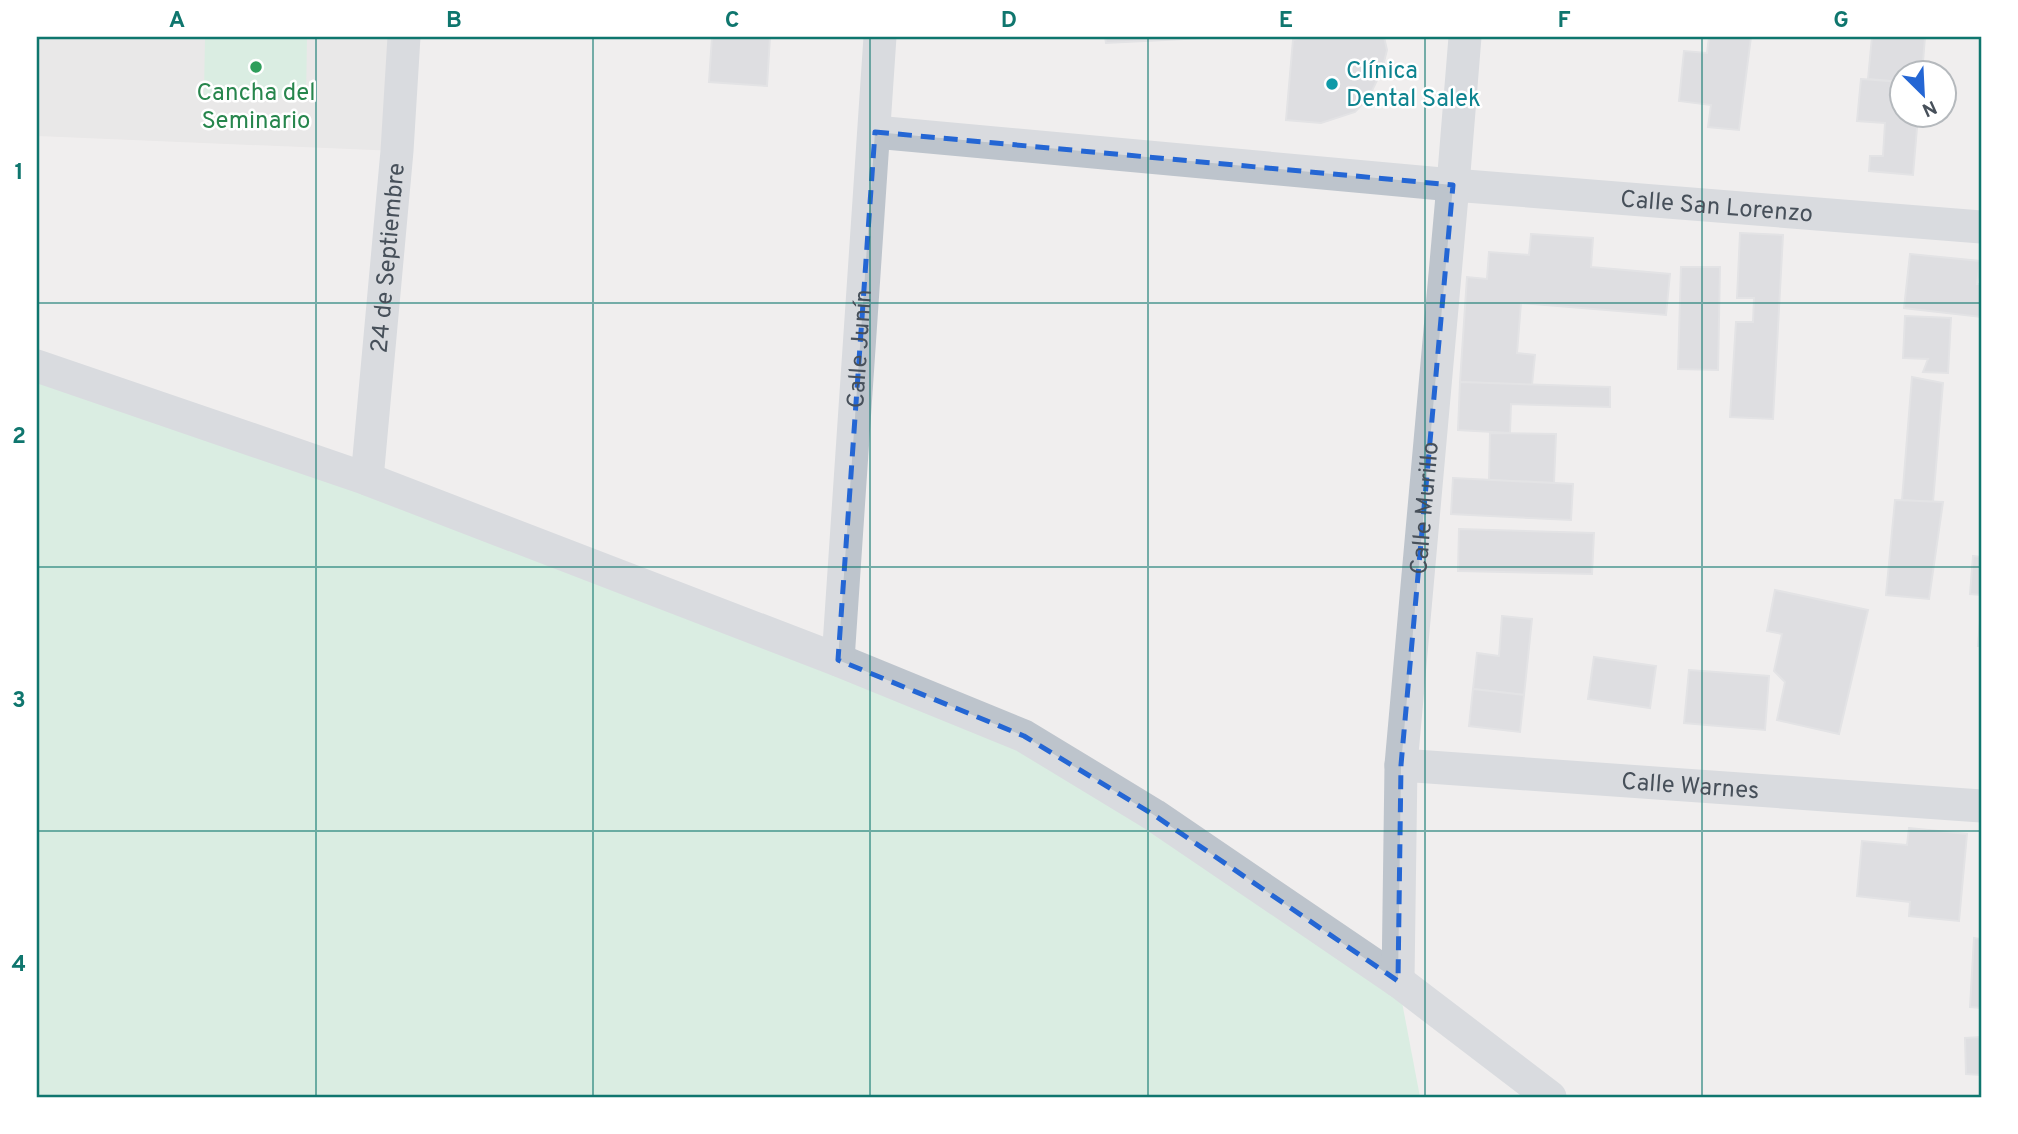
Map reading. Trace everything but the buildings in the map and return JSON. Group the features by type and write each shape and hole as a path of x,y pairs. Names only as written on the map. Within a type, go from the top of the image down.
{"street":[{"name":"24 de Septiembre","path":"367,479 397,150 404,37"},
{"name":"Calle Junín","path":"838,660 876,132 880,37"},
{"name":"Calle Murillo","path":"1398,981 1401,765 1465,37"},
{"name":"Calle San Lorenzo","path":"876,132 1453,185 1981,227"},
{"path":"37,366 367,479 838,660 1024,736 1154,815 1398,981 1550,1097"},
{"name":"Calle Warnes","path":"1401,765 1981,806"}],"highlighted area":[{"path":"875,132 1453,185 1401,765 1398,981 1154,815 1024,736 838,660"}],"shaded area":[{"path":"37,37 404,37 397,151 37,136"}],"green space":[{"name":"Cancha del Seminario","path":"205,37 307,37 306,98 204,97"},
{"path":"37,366 1024,736 1398,981 1420,1097 37,1097"}],"place":[{"name":"Cancha del Seminario","path":"256,67"},
{"name":"Clínica Dental Salek","path":"1332,84"}]}
